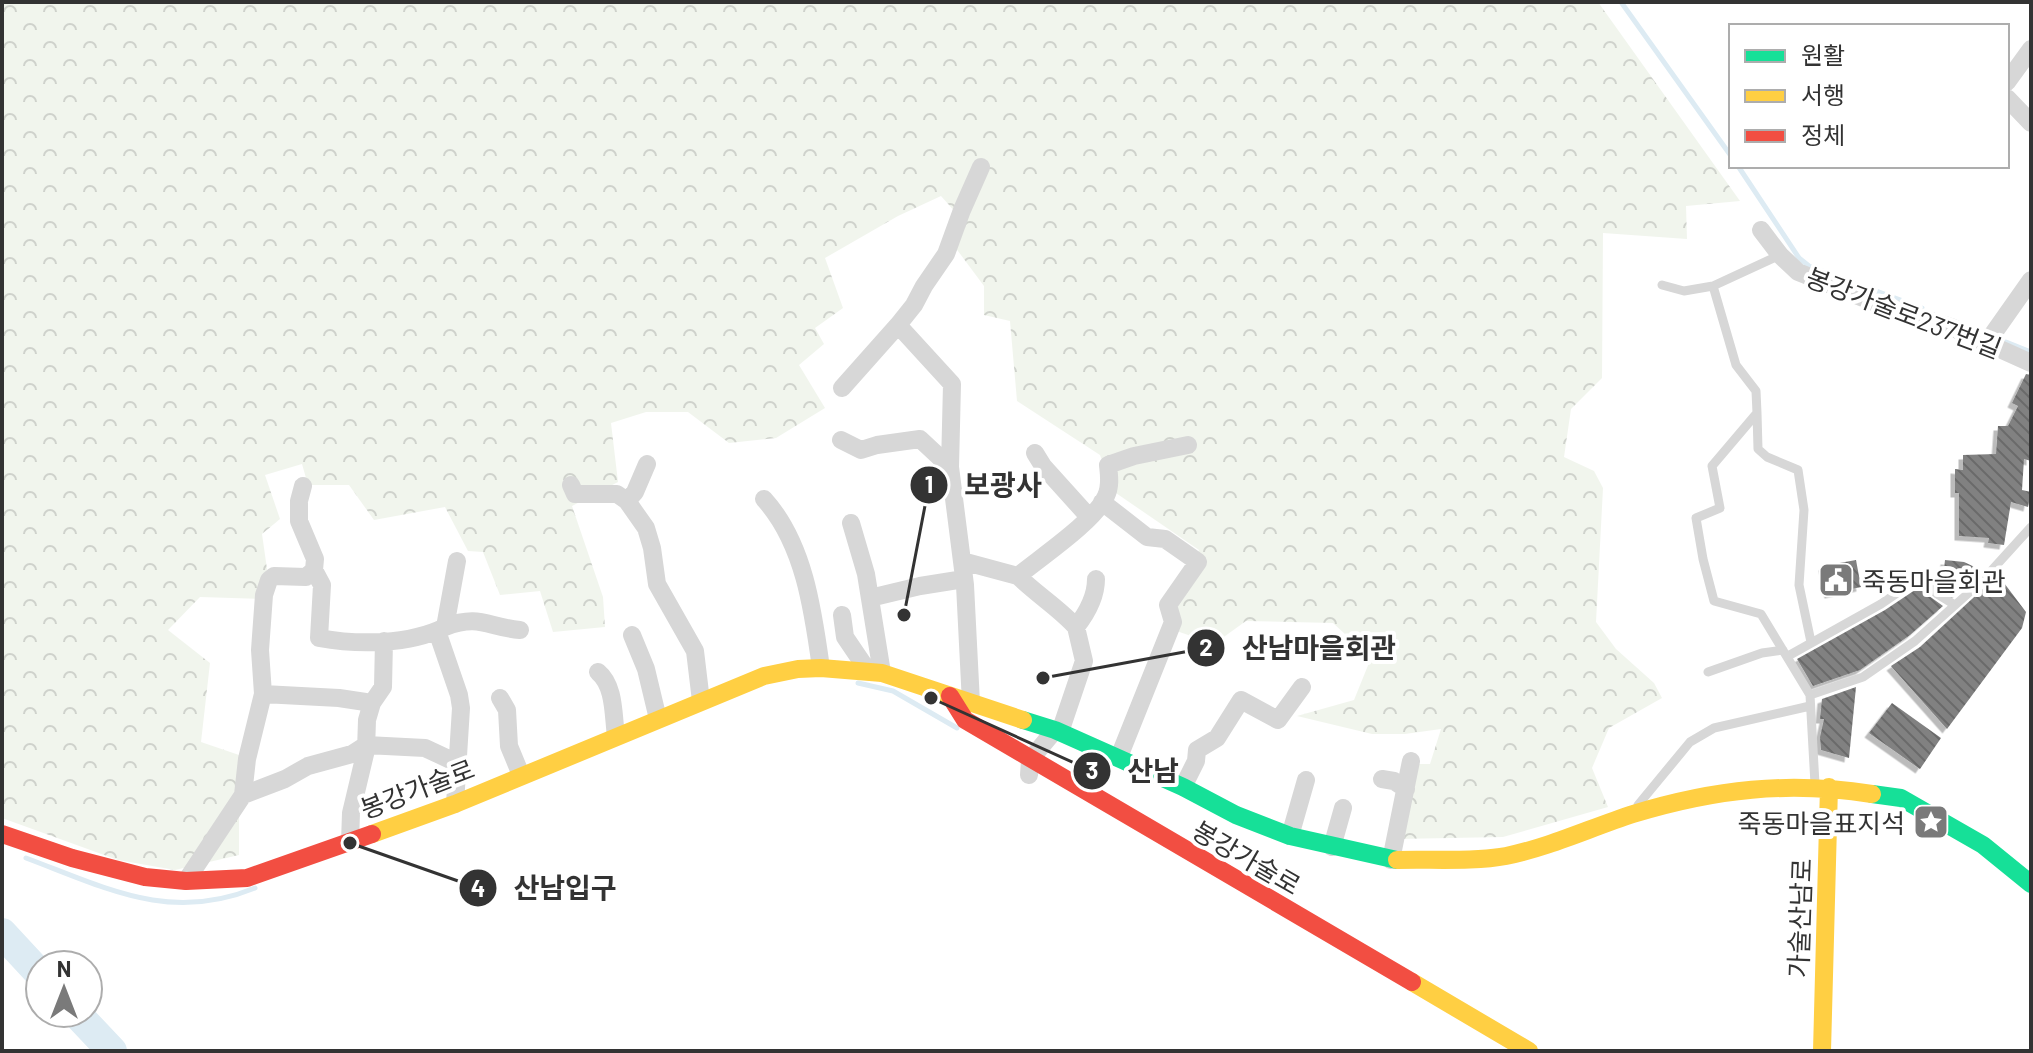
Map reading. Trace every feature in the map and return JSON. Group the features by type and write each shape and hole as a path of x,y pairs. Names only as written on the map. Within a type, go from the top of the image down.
{"street":[{"path":"2009,79 2031,49"},
{"path":"2009,100 2031,123"},
{"path":"842,388 914,305 946,254 981,167"},
{"name":"봉강가술로237번길","path":"1761,230 1798,272 1873,302 1988,341 2031,363"},
{"path":"1988,341 2031,280"},
{"path":"898,325 952,384 950,467 963,570 971,703"},
{"path":"841,440 861,450 920,439 950,467"},
{"path":"1018,576 1089,517 1104,500 1110,486 1108,465 1134,456 1188,445"},
{"path":"1035,453 1089,517"},
{"path":"627,501 635,492 647,464"},
{"path":"571,485 575,494 617,494 627,501 646,528 652,548 649,582 695,651 701,701"},
{"path":"303,486 299,521 315,559 314,570 322,585 319,638 341,642 384,641 429,635 457,622 485,621 498,627 520,630"},
{"path":"764,499 781,517 806,583 821,668"},
{"path":"1104,500 1147,537 1165,539 1198,562 1168,605 1173,622 1119,757"},
{"path":"851,523 870,598 875,672"},
{"path":"455,804 459,695 441,629 457,561"},
{"path":"186,881 243,795 247,759 263,694 260,650 264,595 269,580 274,576 306,577 314,570"},
{"path":"870,598 920,586 963,570 1018,576 1065,615 1076,627 1084,661 1057,731 1030,766"},
{"path":"1076,627 1087,612 1096,579"},
{"path":"842,615 845,637 875,672"},
{"path":"632,635 646,669 658,719"},
{"path":"350,842 351,813 366,745 367,720 372,703 383,687 384,641"},
{"name":"봉강가술로","path":"2,834 117,871 186,881 247,878 455,804 764,676 821,668 875,672 1057,731 1183,787 1236,815 1290,836 1391,860 1503,857 1547,846 1631,815 1706,794 1747,789 1822,787 1901,798 1983,845 2031,884"},
{"path":"598,672 610,689 616,736"},
{"name":"봉강가술로","path":"1183,787 1196,761 1197,750 1217,738 1241,700 1278,720 1302,687"},
{"path":"263,694 372,703"},
{"name":"봉강가술로","path":"950,696 965,720 1030,766 1529,1051"},
{"path":"500,698 507,710 509,746 521,775"},
{"path":"243,795 285,779 308,766 352,754 366,745 425,748 457,763"},
{"path":"1391,860 1411,761"},
{"path":"1382,779 1394,781 1406,789"},
{"path":"1290,836 1306,780"},
{"name":"가술산남로","path":"1822,787 1822,1051"},
{"path":"1332,847 1343,808"}],"lane":[{"name":"봉강가술로237번길","path":"1713,286 1780,255"},
{"path":"1662,285 1684,291 1713,286 1736,365 1756,391 1758,449 1767,457 1798,470 1804,510 1799,585 1811,642"},
{"path":"1757,413 1712,466 1720,508 1696,518 1703,559 1714,601 1761,614 1786,653 1810,700 1822,787"},
{"path":"1631,815 1690,742 1714,728 1810,700 1863,677 1915,641 1982,581 2031,527"},
{"path":"1708,672 1762,653 1786,653 1811,642 1881,604 1919,578 1955,605"}],"green space":[{"path":"2,2 1598,2 1740,201 1686,206 1687,239 1603,233 1602,378 1571,409 1564,457 1594,471 1603,488 1596,622 1616,649 1654,683 1662,698 1609,728 1592,768 1608,807 1503,837 1396,839 1406,764 1430,764 1441,729 1372,734 1297,716 1354,700 1371,658 1333,623 1246,621 1214,644 1168,628 1199,550 1113,491 1100,455 1017,401 1010,321 984,315 984,286 952,243 957,214 941,196 898,216 825,258 843,308 815,328 824,344 799,365 825,408 776,438 729,443 688,412 646,412 611,423 618,482 572,506 603,597 605,627 553,632 540,591 500,595 483,552 468,551 445,507 374,520 349,485 308,485 302,464 265,475 280,519 262,534 267,569 260,599 200,597 168,630 210,663 201,742 239,755 239,855 175,870 118,860 2,818"}],"building":[{"path":"2026,374 2031,375 2031,461 2024,459 2022,490 2031,492 2028,507 2011,502 2004,545 1988,543 1989,538 1959,536 1959,493 1955,493 1955,469 1963,470 1963,455 1996,454 1998,426 2008,426 2018,406 2012,403"},
{"path":"1856,560 1861,587 1829,594 1823,566"},
{"path":"1945,560 1964,562 1981,570 1954,596 1942,588"},
{"path":"1998,575 2026,612 2022,628 1947,729 1891,666 1920,647"},
{"path":"1918,588 1943,606 1910,635 1860,670 1813,686 1797,659"},
{"path":"1856,687 1849,758 1821,750 1822,699"},
{"path":"1892,703 1941,738 1920,769 1869,733"}],"waterway":[{"path":"1621,2 1729,153"},
{"path":"1739,168 1799,258 1809,266 1922,308"},
{"path":"2006,342 2031,352"},
{"path":"858,683 893,691 957,728"},
{"path":"26,858 111,890 166,902 224,898 255,888"},
{"path":"2,933 24,957"},
{"path":"91,1029 112,1051"}],"traffic: fast":[{"path":"1023,720 1055,730 1183,787 1236,815 1290,836 1397,860"},
{"path":"1872,794 1901,798 1983,845 2031,884"}],"traffic: slow":[{"path":"372,834 455,804 764,676 798,669 882,673 1023,720"},
{"path":"1822,1051 1829,787"},
{"path":"1397,860 1467,860 1506,856 1663,805 1723,793 1811,788 1872,794"},
{"path":"1412,982 1529,1051"}],"traffic: jam":[{"path":"950,696 965,720 1412,982"},
{"path":"2,834 72,858 145,877 186,881 247,878 372,834"}],"place":[{"name":"죽동마을회관","path":"1836,580"},
{"name":"보광사","path":"904,615"},
{"name":"산남마을회관","path":"1043,678"},
{"name":"산남","path":"931,698"},
{"name":"죽동마을표지석","path":"1931,822"},
{"name":"산남입구","path":"350,843"}]}
